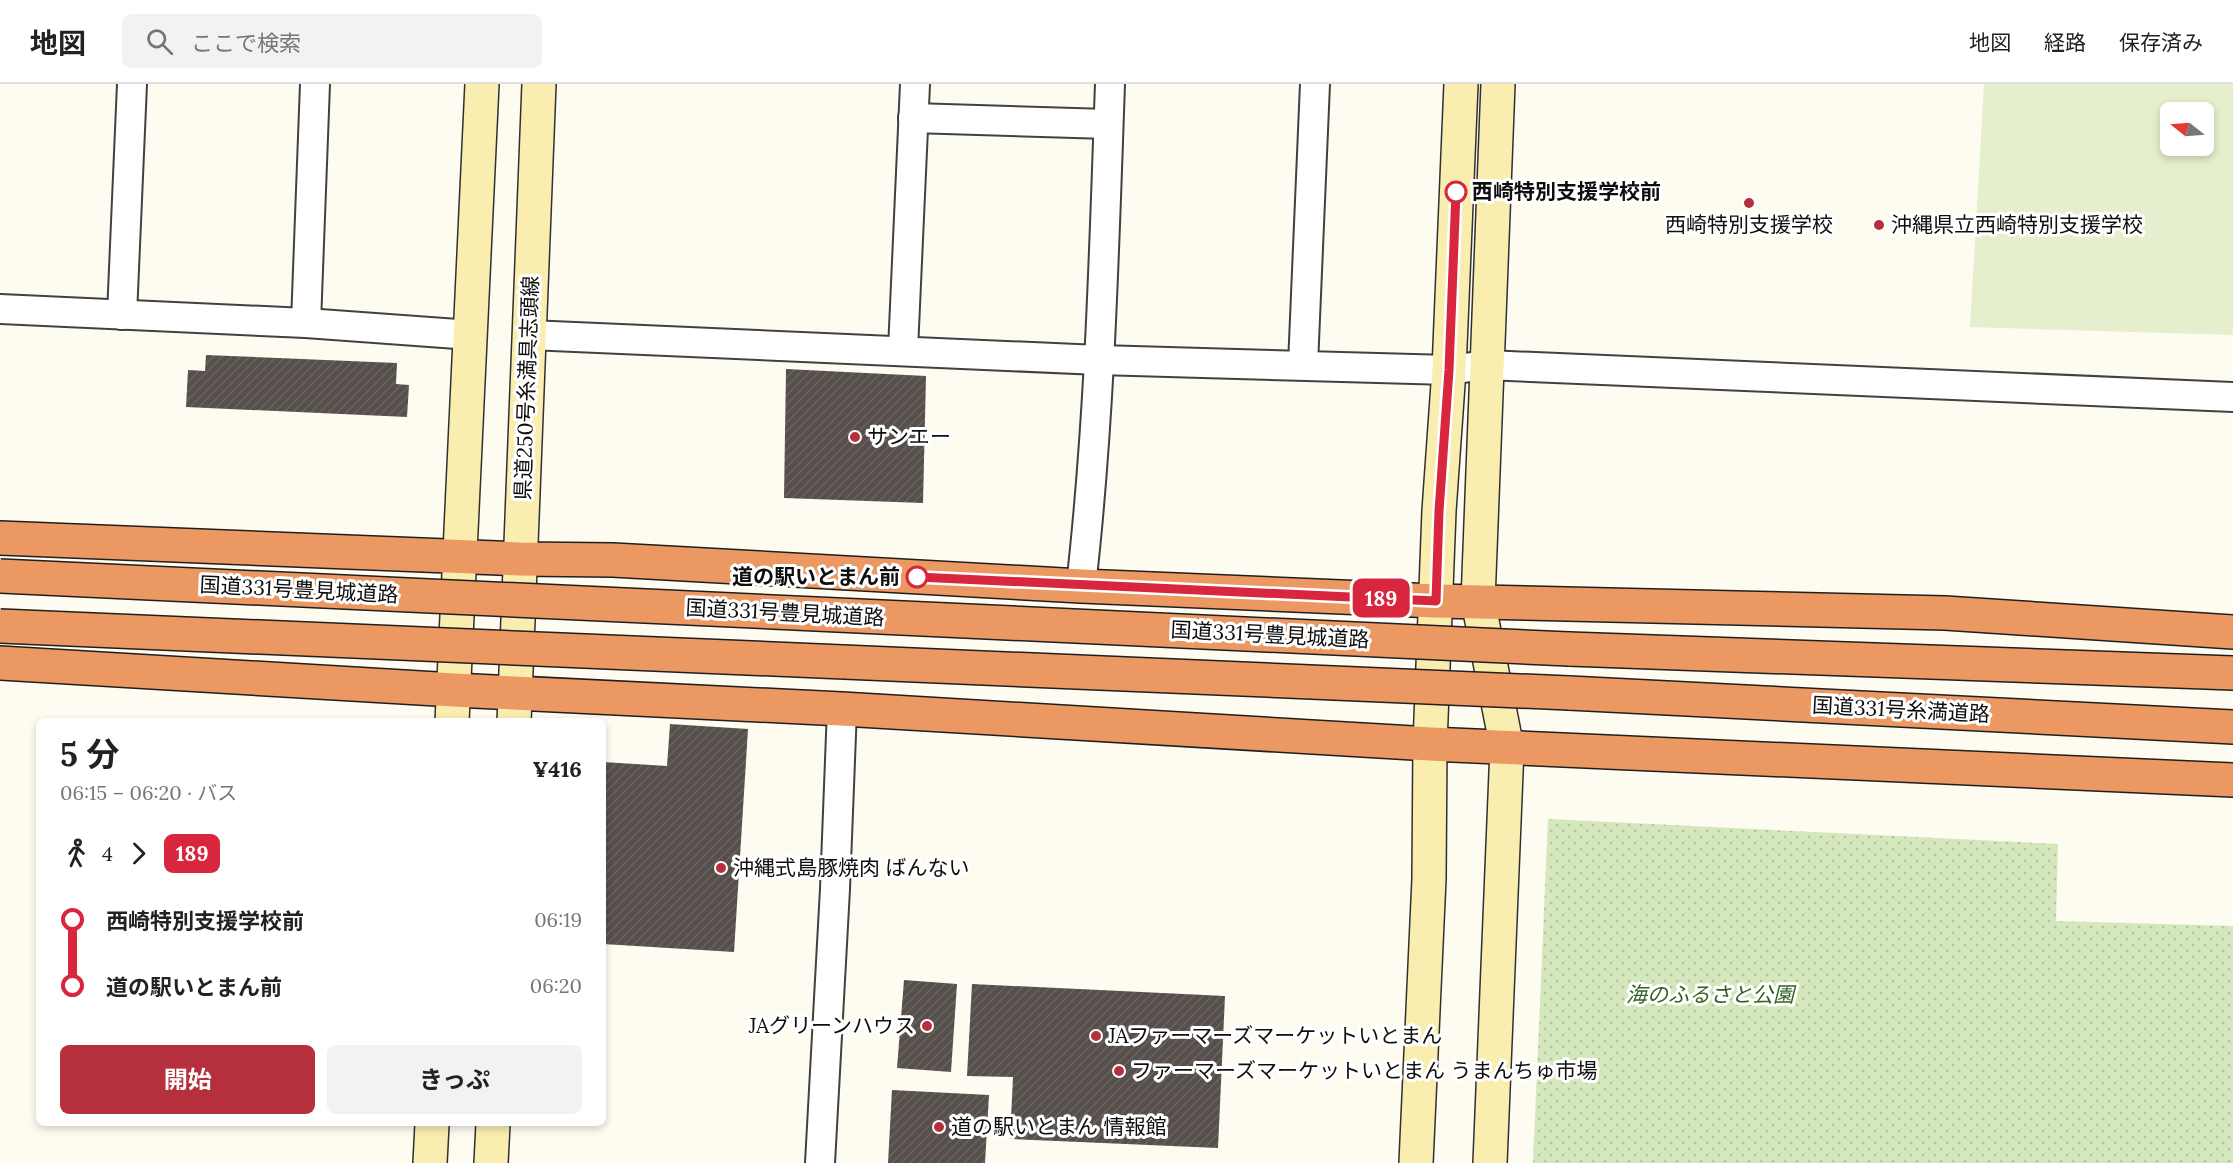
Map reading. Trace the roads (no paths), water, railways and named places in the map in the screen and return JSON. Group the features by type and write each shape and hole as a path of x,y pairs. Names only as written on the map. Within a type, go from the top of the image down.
{"highway":[{"path":"0,538 520,559 612,560 1081,586 1436,601 1945,613 2233,612"},
{"name":"国道331号豊見城道路","path":"0,576 1569,649 2233,673"},
{"path":"1945,613 2233,632"},
{"name":"国道331号糸満道路","path":"0,626 1569,693 2233,727"},
{"path":"0,663 453,706 842,709 1507,748 2233,780"}],"street":[{"path":"122,315 132,84"},
{"path":"306,323 315,84"},
{"path":"453,706 482,84"},
{"name":"県道250号糸満具志頭線","path":"515,707 539,84"},
{"path":"903,350 915,84"},
{"path":"1081,586 1090,515 1100,360 1110,84"},
{"path":"1303,365 1315,84"},
{"path":"1416,1163 1429,879 1430,744 1439,511 1449,370 1461,84"},
{"path":"1490,1163 1507,748 1478,601 1498,84"},
{"path":"913,118 1108,124"},
{"path":"0,309 306,323 471,335"},
{"path":"529,335 1100,360 1449,370 1486,365 2233,397"},
{"path":"820,1163 842,709"},
{"path":"430,1163 432,1126"},
{"path":"491,1163 493,1126"}],"place":[{"name":"西崎特別支援学校前","path":"1456,192"},
{"name":"西崎特別支援学校","path":"1749,203"},
{"name":"沖縄県立西崎特別支援学校","path":"1879,225"},
{"name":"サンエー","path":"855,437"},
{"name":"道の駅いとまん前","path":"917,577"},
{"name":"沖縄式島豚焼肉 ばんない","path":"721,868"},
{"name":"JAグリーンハウス","path":"927,1026"},
{"name":"JAファーマーズマーケットいとまん","path":"1096,1036"},
{"name":"ファーマーズマーケットいとまん うまんちゅ市場","path":"1119,1071"},
{"name":"道の駅いとまん 情報館","path":"939,1127"}],"park label":[{"name":"海のふるさと公園","path":"1710,995"}]}
